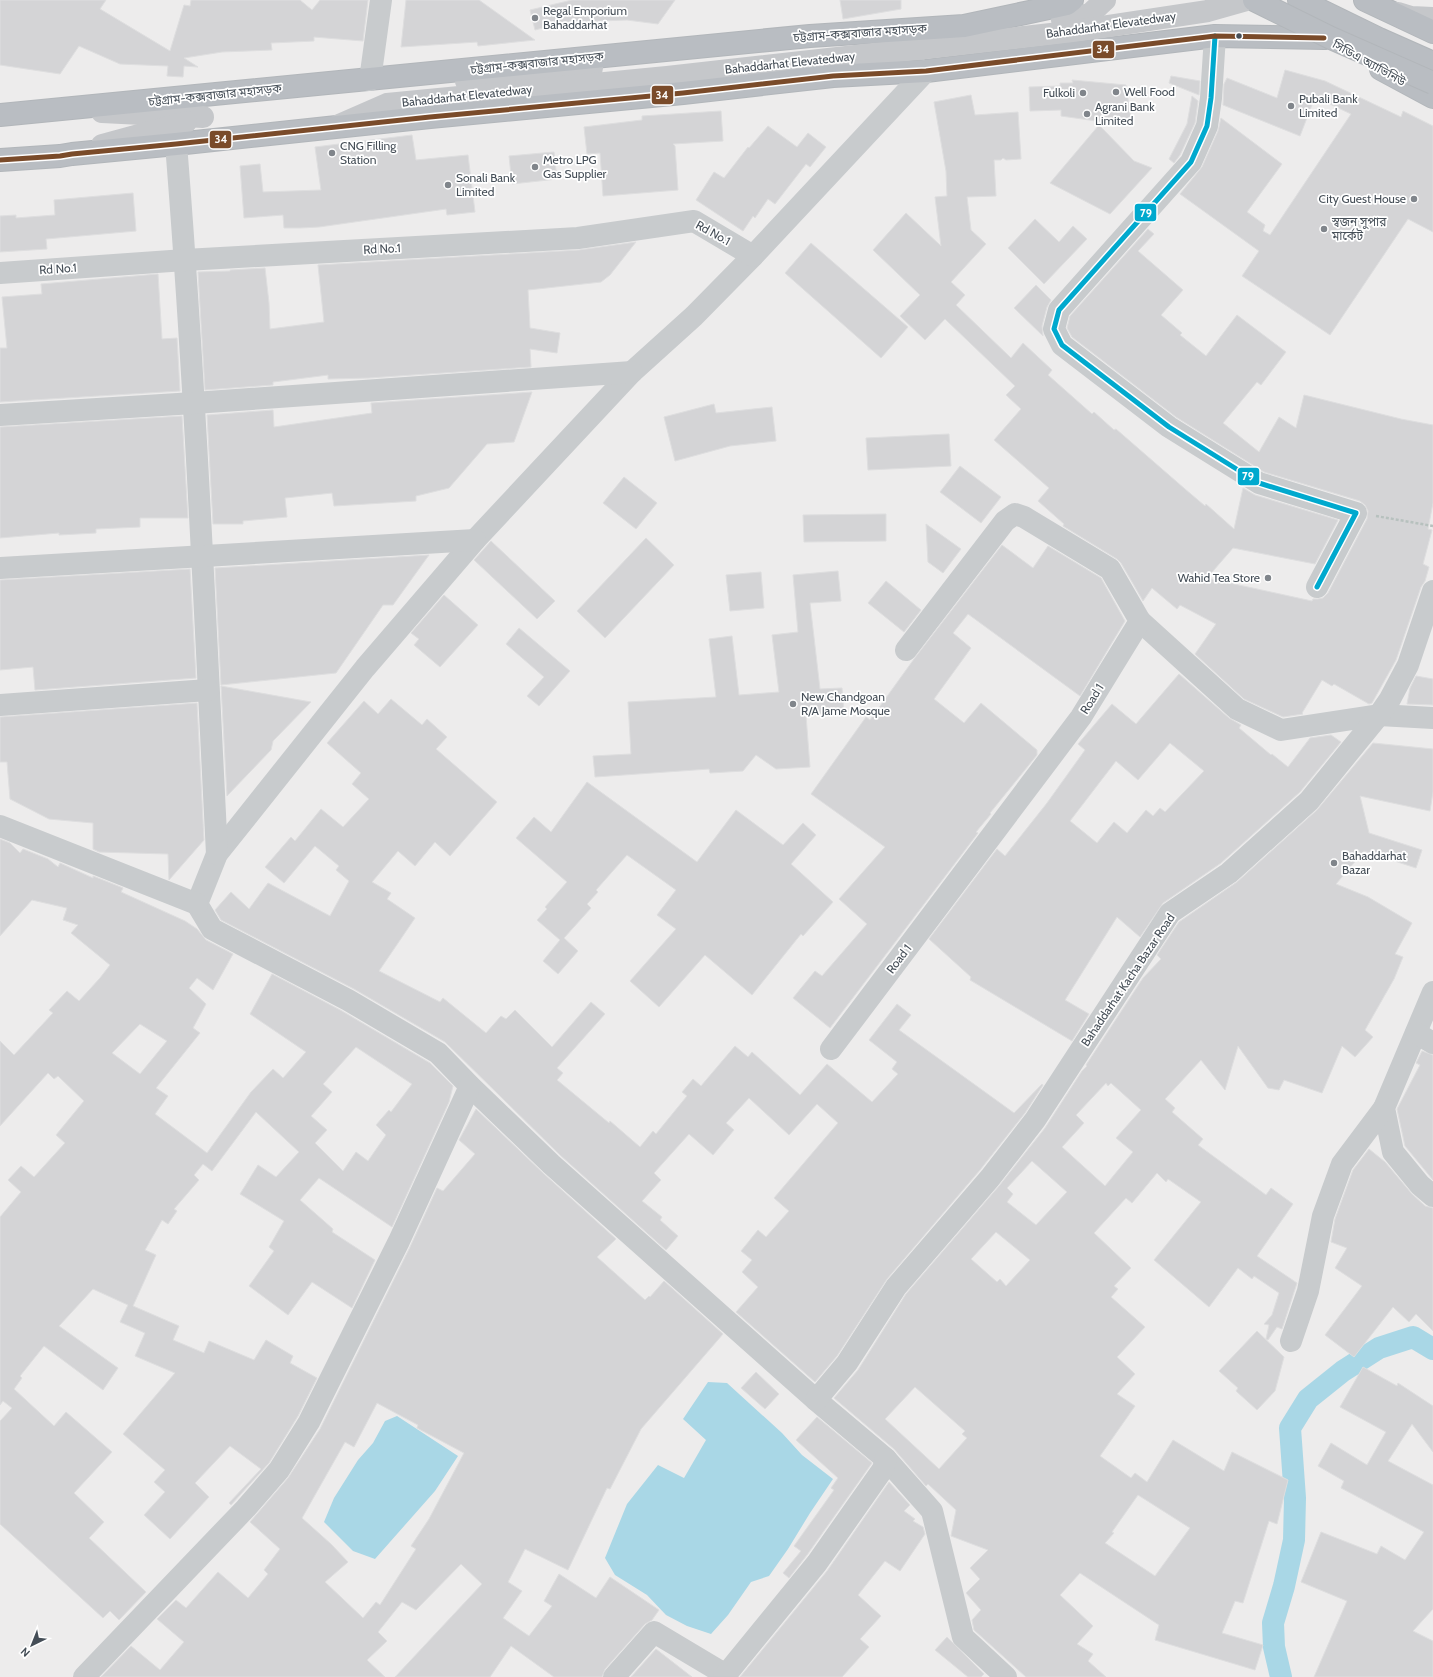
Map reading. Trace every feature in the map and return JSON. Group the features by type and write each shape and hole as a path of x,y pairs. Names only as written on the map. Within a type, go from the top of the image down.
{"highway":[{"name":"চট্টগ্রাম-কক্সবাজার মহাসড়ক","path":"0,115 810,36 964,26 1067,4 1072,0"},
{"path":"1254,0 1331,38 1433,83"},
{"name":"সিডিএ অ্যাভিনিউ","path":"1266,0 1324,38 1433,97"},
{"path":"1299,0 1379,39 1433,63"},
{"path":"1372,3 1433,32"},
{"path":"0,160 60,156 683,93 833,76 926,70 1215,36 1324,38"}],"main road":[{"name":"Bahaddarhat Elevatedway","path":"323,84 385,89 1069,20 1090,14 1105,0"},
{"name":"Bahaddarhat Elevatedway","path":"335,127 387,104 667,77 1069,32 1208,11 1247,0"},
{"path":"1372,3 1412,17 1433,18"},
{"path":"63,110 203,117 72,154"}],"street":[{"path":"370,80 381,0"},
{"path":"1215,36 1211,98 1207,126 1191,162 1059,310 1054,329 1062,345 1169,427 1259,483 1356,512 1317,587"},
{"path":"197,904 217,854 365,668 475,540 632,372 694,316 753,256 926,70"},
{"path":"176,144 186,260 217,854"},
{"name":"Rd No.1","path":"0,273 186,260 578,238 694,221 753,256"},
{"path":"0,415 632,372"},
{"path":"906,650 1005,521 1015,514 1024,517 1110,569 1140,621 1237,709 1281,730 1379,715 1433,718"},
{"path":"0,568 475,540"},
{"name":"Bahaddarhat Kacha Bazar Road","path":"816,1400 847,1363 896,1288 990,1178 1035,1120 1170,913 1229,873 1309,801 1379,715 1390,699 1408,666 1433,591"},
{"name":"Road 1","path":"831,1049 1081,717 1140,621"},
{"path":"0,705 208,690"},
{"path":"0,826 197,904 212,929 348,1000 438,1053 551,1164 816,1400 886,1459 932,1511 963,1637 1006,1677"},
{"path":"1291,1341 1308,1291 1323,1216 1342,1164 1384,1108 1424,1038 1433,992"},
{"path":"84,1677 246,1508 279,1470 309,1422 399,1241 470,1086"},
{"path":"1384,1108 1393,1152 1420,1185 1433,1196"},
{"path":"614,1677 654,1632 725,1676 817,1563 883,1469 886,1459"}],"path":[{"path":"1356,512 1433,526"}],"water":[{"path":"708,1382 727,1383 782,1433 802,1455 833,1479 769,1576 751,1582 728,1615 711,1634 687,1626 666,1615 647,1595 615,1575 605,1558 627,1504 658,1465 684,1478 706,1440 683,1419"},
{"path":"397,1416 458,1456 435,1491 375,1559 353,1551 324,1522 334,1498 358,1460 373,1443 385,1421"}],"building":[{"path":"0,0 106,0 100,9 170,51 184,5 190,6 191,0 300,0 312,10 320,0 368,0 363,41 314,37 314,41 271,43 272,50 222,52 184,58 198,67 184,66 183,77 167,76 168,66 120,64 79,46 60,74 0,65"},
{"path":"406,0 479,0 535,40 478,46 477,42 401,47"},
{"path":"572,0 675,0 658,24 627,20 566,22 535,30 530,10"},
{"path":"840,0 901,0 901,9 843,19"},
{"path":"1285,70 1325,81 1401,117 1403,111 1433,126 1433,232 1408,219 1330,335 1242,276 1259,251 1180,194 1202,167 1218,131 1221,118 1282,164 1247,212 1265,225 1263,231 1270,235 1351,114 1315,97 1300,136 1223,105 1224,84 1227,78 1277,98"},
{"path":"1171,76 1200,81 1199,95 1169,83"},
{"path":"1072,80 1126,85 1132,126 1061,116 1061,110 1030,111 1029,87 1060,86 1060,83 1073,83"},
{"path":"971,95 975,115 1018,112 1021,159 1006,160 1003,158 1001,160 994,160 996,196 967,197 971,230 986,244 951,282 965,295 956,305 1011,358 1023,343 1052,370 1048,375 1092,414 1094,412 1114,430 1116,429 1205,506 1206,504 1234,529 1243,488 1255,495 1338,520 1315,564 1233,548 1207,578 1312,601 1313,599 1323,598 1328,593 1367,519 1368,511 1365,505 1360,501 1264,472 1176,417 1072,337 1067,328 1070,316 1148,229 1154,234 1138,251 1183,290 1161,315 1182,333 1180,335 1206,356 1237,315 1286,352 1261,385 1257,382 1223,423 1259,452 1279,417 1296,428 1304,395 1401,419 1433,425 1433,503 1428,529 1432,530 1423,564 1429,567 1396,660 1372,703 1369,704 1334,684 1332,686 1322,680 1302,713 1303,714 1283,717 1244,699 1195,654 1216,624 1180,605 1177,609 1152,588 1143,601 1121,563 1117,559 1063,526 1064,524 1038,501 1049,488 994,440 1021,409 1006,395 1015,386 945,319 925,340 900,316 920,295 873,250 906,213 941,246 935,197 947,196 946,171 934,102"},
{"path":"1192,96 1198,101 1195,123 1180,155 1174,163 1169,159 1187,124"},
{"path":"721,111 723,141 673,144 675,146 678,190 603,196 600,153 587,154 584,127 642,120 642,116"},
{"path":"1099,125 1134,161 1152,168 1110,214 1050,183"},
{"path":"768,126 797,147 808,133 826,147 810,167 806,164 775,204 768,199 755,218 753,216 743,231 696,200 714,172 724,178 748,147 749,148"},
{"path":"412,135 416,160 468,155 475,212 447,215 446,209 319,227 300,228 284,228 283,215 244,218 240,166 260,164 263,192 321,190 315,147"},
{"path":"554,152 557,179 512,184 509,156"},
{"path":"133,193 136,231 46,239 47,249 0,252 0,216 16,215 16,218 55,215 54,200"},
{"path":"1035,219 1059,242 1073,226 1087,239 1044,284 1008,248"},
{"path":"636,242 610,275 601,282 528,290 530,328 560,333 557,353 530,349 531,367 369,378 328,379 328,375 273,382 273,385 205,390 198,272 265,268 270,329 324,322 318,265 579,250"},
{"path":"811,243 908,327 881,358 785,273"},
{"path":"158,274 162,339 177,338 180,391 0,402 0,348 7,348 2,297 42,294 41,284"},
{"path":"1036,285 1051,300 1047,307 1042,326 1043,336 1014,308"},
{"path":"532,392 514,442 487,444 449,488 416,496 416,501 334,506 332,493 285,498 287,517 243,521 243,524 213,524 207,415 273,410 274,427 372,413 371,403"},
{"path":"714,404 716,413 772,407 776,441 730,446 675,461 664,417"},
{"path":"182,416 188,518 140,518 140,527 96,529 96,533 59,535 59,533 0,538 0,427"},
{"path":"949,434 951,466 868,470 866,438"},
{"path":"960,466 1001,497 981,523 940,492"},
{"path":"624,477 657,503 636,529 603,503"},
{"path":"886,514 886,541 804,542 803,515"},
{"path":"926,524 961,549 943,573 928,562"},
{"path":"646,538 674,565 605,638 577,611"},
{"path":"491,541 555,601 537,619 474,560"},
{"path":"1002,545 1033,568 1048,546 1101,578 1125,621 1080,696 968,614 953,633 971,648 934,699 964,723 981,703 1037,750 1037,755 990,813 991,814 976,832 978,833 830,1028 793,998 815,971 822,976 867,924 839,899 885,847 811,794 866,717 870,720 914,659"},
{"path":"429,555 393,605 383,605 336,673 221,685 215,568"},
{"path":"190,569 196,678 35,690 33,667 0,670 0,580"},
{"path":"838,571 841,601 810,603 820,689 842,688 844,712 806,715 810,767 776,769 756,755 743,771 710,773 709,769 595,777 593,756 631,754 628,702 716,697 709,639 732,636 739,695 779,692 772,635 798,632 793,575"},
{"path":"761,572 764,608 730,611 726,575"},
{"path":"886,581 921,610 904,632 868,603"},
{"path":"444,595 478,625 440,667 414,645 419,639 411,633"},
{"path":"519,628 570,671 539,706 527,696 544,677 506,644"},
{"path":"1179,674 1229,718 1241,725 1239,728 1288,767 1310,738 1331,735 1341,742 1300,792 1221,863 1163,903 1140,937 1117,917 1065,1000 1089,1014 1072,1041 970,980 971,977 929,939 997,849 1005,856 1047,803 1085,750 1078,744 1112,704 1136,724","holes":["1170,743 1204,771 1165,812 1160,808 1153,816 1146,810 1127,833 1114,822 1097,843 1070,821 1116,761 1138,780"]},
{"path":"1416,676 1433,679 1433,705 1407,704 1410,688"},
{"path":"221,686 311,702 273,741 271,750 227,796"},
{"path":"391,699 422,725 427,719 447,737 436,749 497,802 450,856 435,842 415,866 398,851 372,882 391,893 387,899 415,918 379,971 440,1002 443,998 486,1033 501,1016 506,1019 515,1010 552,1047 591,1002 605,1014 557,1068 563,1073 557,1080 609,1123 610,1121 640,1147 653,1131 656,1134 687,1096 682,1092 693,1079 701,1086 735,1046 748,1057 752,1052 800,1095 827,1064 872,1102 898,1074 892,1069 897,1062 869,1040 897,1004 911,1015 899,1030 1014,1113 1042,1084 1043,1085 1025,1113 980,1170 887,1279 837,1356 815,1382 736,1312 758,1287 742,1272 752,1260 741,1251 758,1230 766,1237 789,1211 774,1198 838,1123 817,1104 789,1135 749,1098 726,1123 734,1130 713,1155 689,1134 654,1173 661,1180 642,1201 662,1217 660,1220 678,1236 666,1250 560,1155 445,1042 354,989 221,920 215,910 231,892 249,909 268,883 330,916 349,881 336,870 339,866 315,846 284,883 265,867 291,837 295,841 321,809 343,827 369,799 352,784 361,773 327,743 364,701 378,714"},
{"path":"197,703 204,840 169,880 168,854 99,852 93,849 93,823 49,819 10,799 7,762 0,762 0,717"},
{"path":"1373,743 1433,749 1433,792 1430,811 1360,796 1369,833 1422,850 1416,868 1364,851 1336,884 1368,897 1412,923 1395,954 1403,957 1394,979 1365,1030 1373,1037 1355,1057 1342,1046 1322,1093 1284,1080 1279,1090 1268,1088 1238,1046 1225,1090 1201,1060 1165,1099 1175,1108 1172,1112 1203,1139 1198,1145 1266,1195 1271,1188 1293,1204 1257,1256 1297,1283 1282,1329 1277,1327 1268,1340 1266,1339 1269,1325 1264,1324 1272,1315 1279,1293 1254,1276 1252,1279 1238,1268 1209,1307 1154,1260 1201,1202 1168,1179 1166,1182 1157,1173 1132,1203 1126,1198 1094,1233 1131,1268 1114,1286 1118,1289 1111,1297 1145,1327 1117,1357 1135,1374 1117,1394 1135,1406 1100,1456 1131,1478 1135,1473 1147,1482 1173,1440 1224,1471 1232,1452 1288,1480 1277,1524 1269,1521 1243,1603 1235,1601 1222,1633 1263,1645 1255,1670 1155,1640 1159,1625 1080,1573 1060,1595 1093,1626 1077,1644 1093,1654 1088,1661 1106,1677 1026,1677 974,1630 972,1620 981,1610 966,1593 980,1579 970,1568 988,1550 951,1536 956,1510 928,1484 926,1486 894,1449 834,1398 858,1370 906,1294 999,1186 1045,1128 1082,1071 1087,1066 1086,1065 1143,978 1161,959 1157,955 1179,922 1237,882 1317,810","holes":["1106,1083 1108,1086 1111,1083 1141,1110 1116,1138 1133,1152 1105,1186 1062,1147 1084,1123 1076,1115","1032,1161 1067,1192 1036,1225 1007,1202 1013,1194 1007,1188","996,1232 1030,1260 1006,1286 1000,1279 997,1282 971,1259","915,1387 965,1431 962,1434 967,1438 939,1469 885,1419","1138,1495 1190,1528 1155,1576 1105,1543 1114,1533 1112,1532"]},
{"path":"587,782 697,862 736,810 783,845 803,823 816,835 791,864 833,902 803,936 801,934 752,995 705,955 659,1007 630,981 676,929 657,915 676,890 627,855 596,890 598,892 587,904 591,908 564,938 578,951 558,974 543,961 560,940 537,920 547,909 545,907 567,882 516,838 534,817 551,832"},
{"path":"0,839 10,843 20,853 23,849 48,859 58,867 60,863 93,878 93,876 123,888 121,892 185,921 197,929 206,940 233,954 213,990 197,978 189,988 206,1004 193,1028 200,1033 156,1088 168,1096 155,1114 207,1153 251,1092 273,1069 283,1078 306,1052 250,1014 272,974 342,1011 430,1063 453,1086 449,1102 392,1227 319,1178 300,1200 333,1229 332,1232 375,1260 352,1308 312,1282 288,1315 249,1286 274,1251 269,1247 284,1221 240,1194 258,1165 276,1177 299,1152 256,1112 212,1171 203,1164 194,1175 199,1180 174,1209 177,1211 168,1224 162,1220 145,1250 156,1255 133,1306 179,1326 173,1340 204,1353 209,1341 254,1360 266,1340 293,1356 290,1363 317,1378 298,1416 269,1463 231,1505 229,1503 261,1469 230,1446 195,1483 209,1497 170,1539 144,1515 165,1492 154,1482 165,1470 123,1434 175,1373 135,1356 145,1333 120,1322 128,1305 93,1289 59,1326 118,1368 103,1390 44,1346 20,1376 22,1378 14,1389 54,1426 66,1412 112,1452 74,1493 104,1522 89,1538 146,1592 119,1620 110,1611 103,1618 0,1524 0,1421 12,1408 3,1401 0,1405 0,1217 21,1192 8,1180 21,1166 34,1177 65,1143 56,1135 84,1101 58,1076 54,1079 48,1073 0,1126 0,1041 14,1055 53,1013 49,1010 67,991 79,1001 110,965 71,933 78,925 63,920 67,908 32,900 0,936","holes":["140,1024 167,1041 140,1074 112,1053","356,1047 412,1084 391,1112 389,1110 376,1125 386,1135 368,1161 356,1152 343,1171 315,1143 327,1130 311,1116 332,1092 323,1084"]},
{"path":"1422,1051 1433,1055 1433,1180 1405,1146 1397,1109 1420,1065 1416,1063"},
{"path":"476,1109 543,1173 616,1239 597,1257 645,1300 649,1296 650,1297 664,1281 723,1334 641,1429 610,1489 607,1488 568,1570 525,1549 508,1582 522,1591 503,1618 529,1636 552,1606 544,1601 559,1574 596,1598 610,1577 659,1610 652,1620 645,1624 605,1669 602,1677 554,1677 511,1646 490,1677 395,1677 482,1584 461,1564 416,1610 402,1602 378,1632 387,1641 367,1660 385,1677 101,1677 131,1646 160,1670 184,1642 157,1619 176,1600 186,1608 218,1572 248,1598 268,1574 264,1570 280,1549 250,1522 288,1478 320,1429 410,1247 437,1188 443,1191 475,1154 459,1140","holes":["377,1403 418,1425 417,1428 464,1453 429,1519 411,1546 416,1549 380,1605 376,1602 363,1618 325,1582 348,1562 331,1544 302,1518 345,1442 354,1447"]},
{"path":"1369,1149 1385,1162 1412,1194 1425,1206 1433,1208 1433,1331 1416,1314 1409,1322 1393,1307 1354,1357 1325,1335 1362,1286 1335,1268 1347,1248 1331,1242 1335,1219 1353,1170"},
{"path":"1257,1331 1284,1357 1275,1391 1257,1410 1236,1391 1238,1388 1219,1371"},
{"path":"1363,1367 1397,1386 1398,1383 1433,1406 1433,1452 1412,1424 1388,1461 1433,1485 1433,1609 1413,1631 1433,1641 1433,1677 1314,1677 1347,1601 1301,1582 1321,1532 1377,1554 1381,1546 1405,1560 1424,1532 1341,1488 1344,1481 1318,1466 1331,1443 1367,1465 1386,1432 1340,1407"},
{"path":"756,1372 779,1394 765,1409 741,1388"},
{"path":"817,1417 872,1463 789,1578 783,1573 801,1551 794,1546 834,1490 831,1488 838,1478 796,1440"},
{"path":"889,1482 910,1505 904,1511 915,1519 913,1521 923,1527 925,1534 900,1571 885,1561 858,1595 881,1616 860,1639 869,1647 842,1677 740,1677 827,1571"},
{"path":"947,1637 984,1674 981,1677 968,1677 935,1650"},
{"path":"656,1649 692,1677 631,1677"}],"waterway":[{"path":"1281,1677 1274,1647 1273,1623 1284,1586 1294,1540 1295,1498 1290,1428 1308,1399 1343,1371 1379,1348 1413,1337 1433,1349"}],"transit line":[{"name":"79","path":"1215,36 1211,98 1207,126 1191,162 1059,310 1054,329 1062,345 1169,427 1259,483 1356,513 1317,587"},
{"name":"34","path":"0,160 60,156 430,117 683,93 833,76 926,71 1215,36 1324,38"}],"place":[{"name":"Regal Emporium Bahaddarhat","path":"535,18"},
{"name":"Well Food","path":"1116,92"},
{"name":"Fulkoli","path":"1083,93"},
{"name":"Pubali Bank Limited","path":"1291,106"},
{"name":"Agrani Bank Limited","path":"1087,114"},
{"name":"CNG Filling Station","path":"332,153"},
{"name":"Metro LPG Gas Supplier","path":"535,167"},
{"name":"Sonali Bank Limited","path":"448,185"},
{"name":"City Guest House","path":"1414,199"},
{"name":"স্বজন সুপার মার্কেট","path":"1324,229"},
{"name":"Wahid Tea Store","path":"1268,578"},
{"name":"New Chandgoan R/A Jame Mosque","path":"793,704"},
{"name":"Bahaddarhat Bazar","path":"1334,863"}]}
